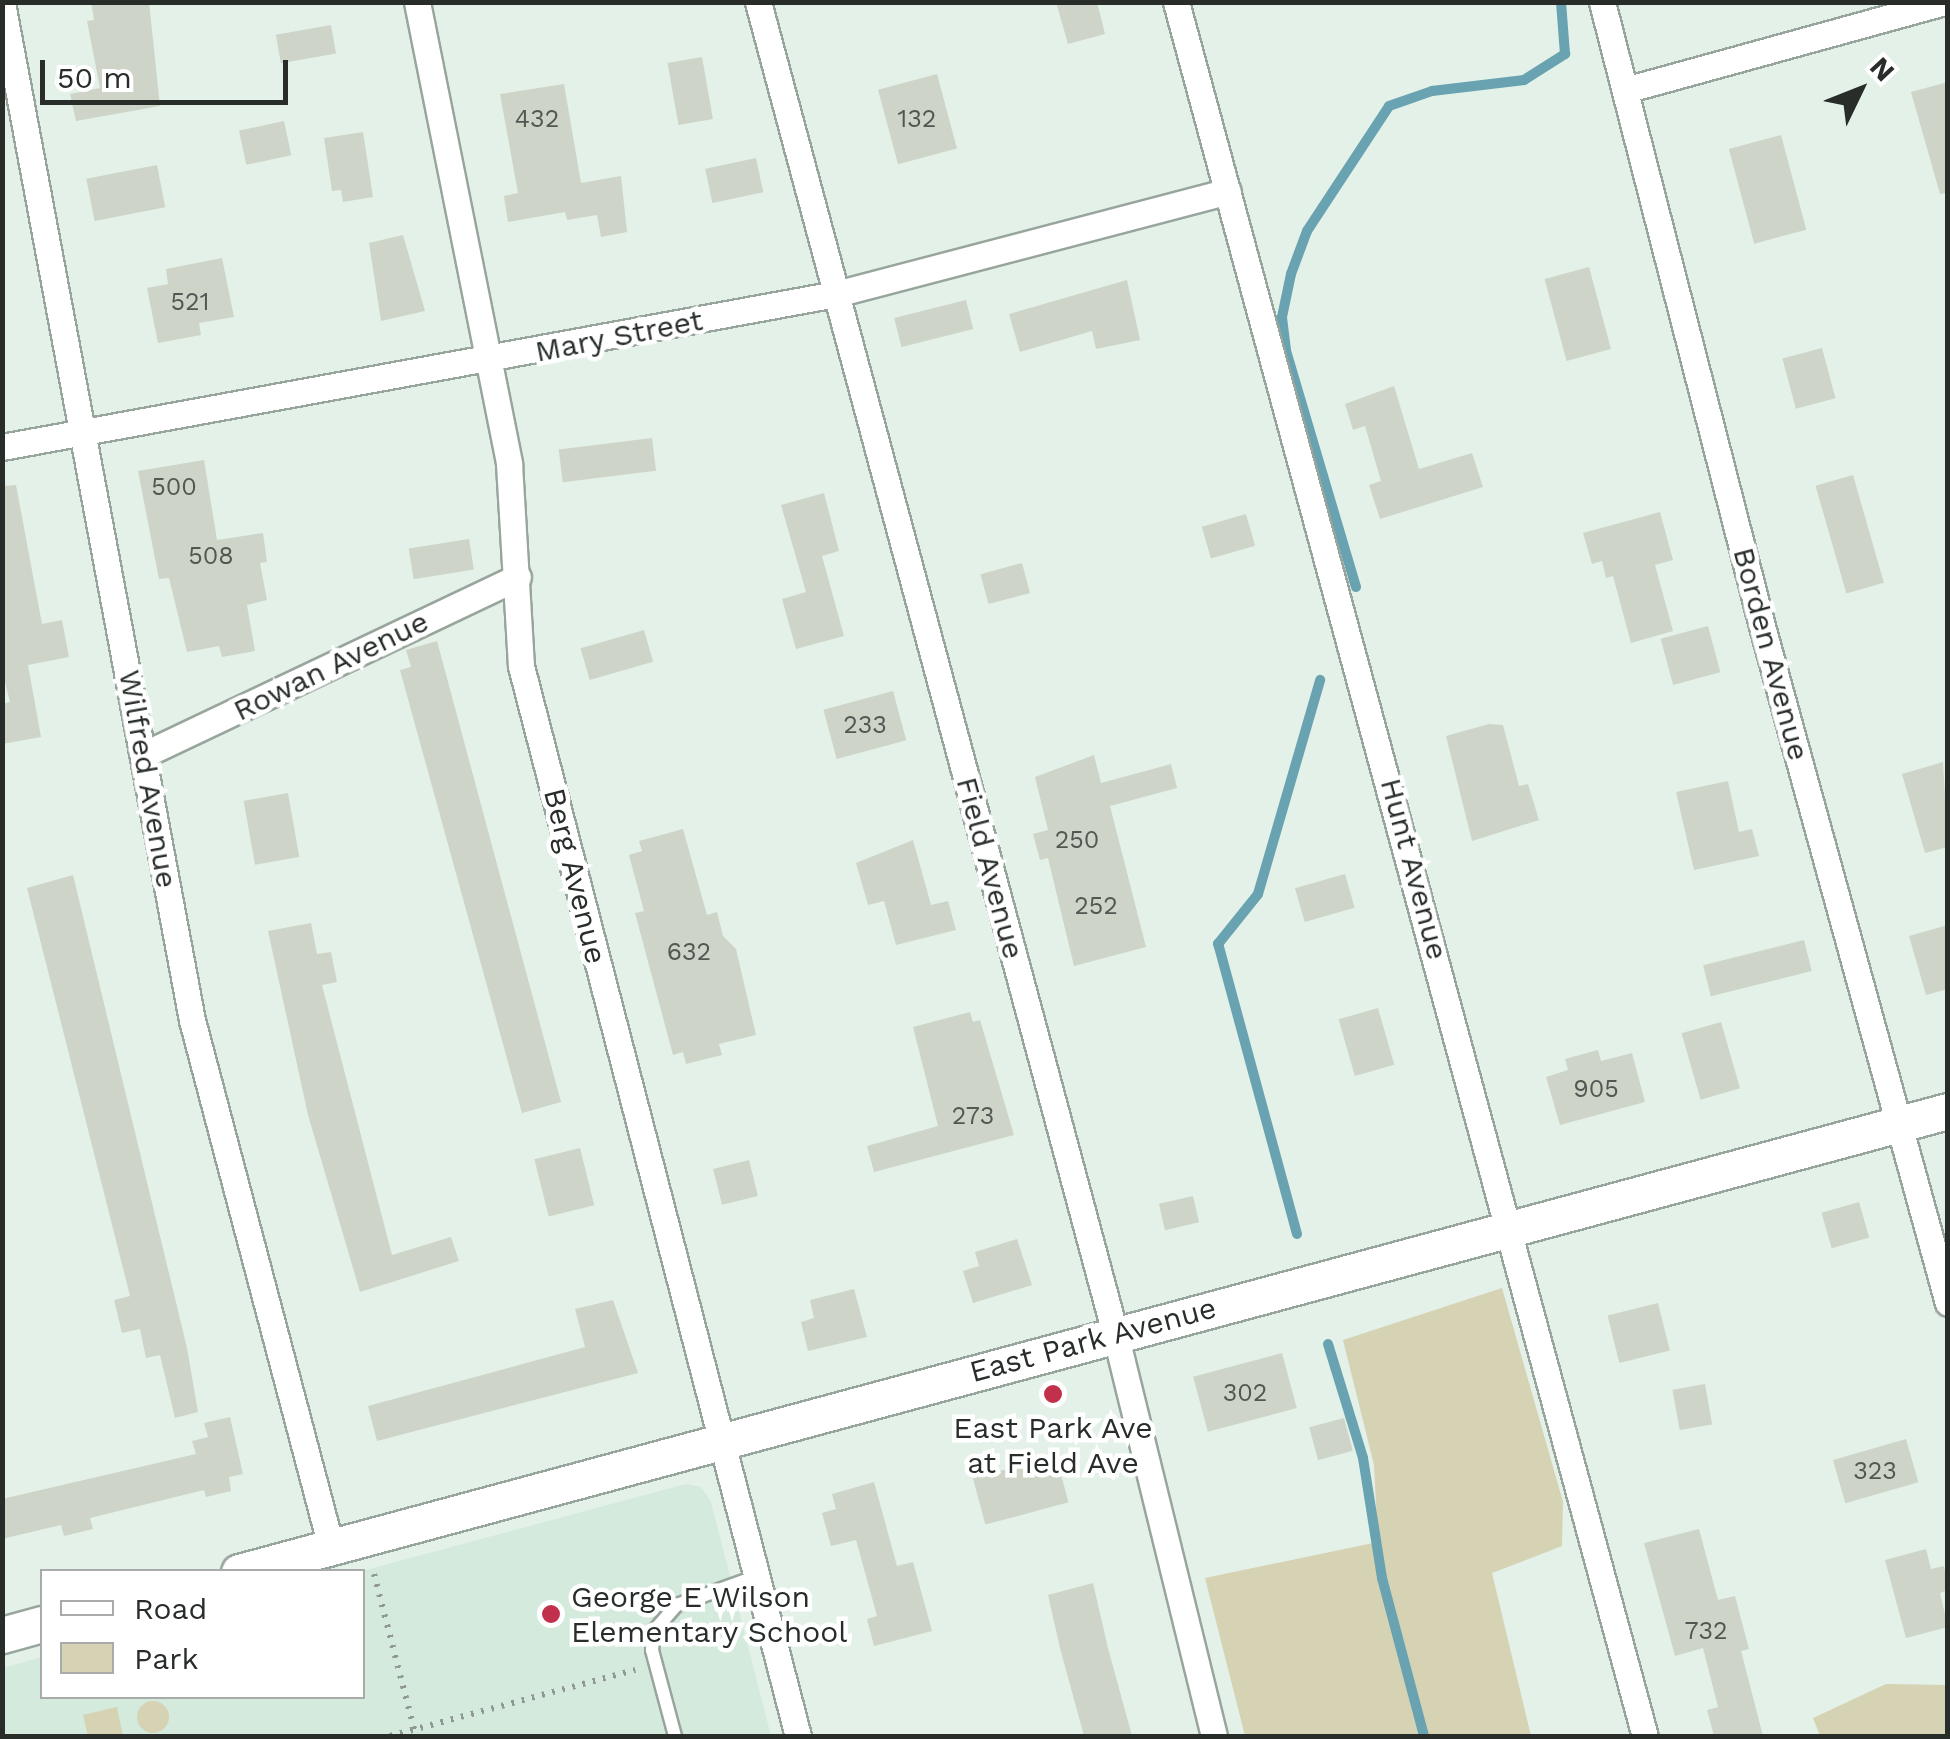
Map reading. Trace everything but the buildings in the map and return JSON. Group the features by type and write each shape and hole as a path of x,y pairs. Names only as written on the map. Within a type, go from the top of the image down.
{"street":[{"name":"Berg Avenue","path":"416,2 509,464 521,666 798,1736"},
{"name":"Field Avenue","path":"758,2 1115,1333 1214,1736"},
{"name":"Hunt Avenue","path":"1176,2 1512,1230 1645,1736"},
{"name":"Borden Avenue","path":"1602,2 1762,626 1948,1302"},
{"path":"1625,90 1944,2"},
{"name":"Wilfred Avenue","path":"2,3 192,1020 330,1547"},
{"name":"Mary Street","path":"2,447 488,362 836,294 1228,192"},
{"name":"Rowan Avenue","path":"143,756 518,576"},
{"name":"East Park Avenue","path":"249,1569 1948,1111"},
{"path":"2,1635 40,1625"}],"lane":[{"path":"675,1736 656,1664 654,1630 678,1604 756,1576"}],"path":[{"path":"374,1574 415,1733"},
{"path":"390,1736 415,1733 656,1664"}],"shaded area":[{"name":"George E Wilson Elementary School","path":"686,1484 701,1487 711,1502 771,1736 3,1736 3,1668 40,1658 40,1699 365,1699 365,1570"}],"green space":[{"path":"1502,1288 1563,1502 1562,1546 1492,1573 1531,1736 1245,1736 1205,1578 1378,1542 1374,1465 1343,1340"},
{"path":"1886,1684 1947,1685 1947,1736 1820,1736 1813,1718"},
{"path":"153,1701 164,1706 169,1717 164,1728 153,1733 142,1728 137,1717 142,1706"},
{"path":"117,1707 123,1736 88,1736 83,1715"}],"waterway":[{"path":"1356,587 1286,350 1282,317 1291,274 1307,231 1389,106 1432,91 1524,80 1565,54 1561,2"},
{"path":"1297,1234 1218,944 1258,894 1320,680"},
{"path":"1328,1344 1363,1458 1382,1578 1424,1736"}],"place":[{"name":"East Park Ave at Field Ave","path":"1053,1394"},
{"name":"George E Wilson Elementary School","path":"551,1614"}]}
